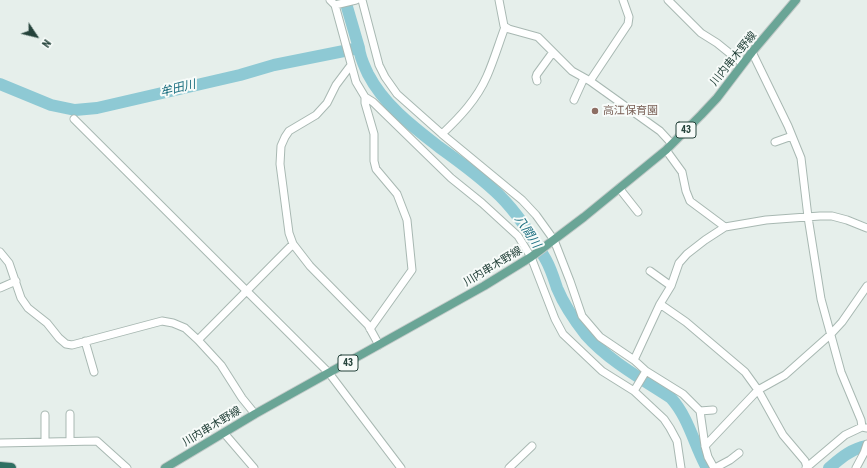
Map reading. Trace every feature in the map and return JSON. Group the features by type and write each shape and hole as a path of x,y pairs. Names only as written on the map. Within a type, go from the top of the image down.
{"highway":[{"path":"0,467 11,468"}],"main road":[{"name":"川内串木野線","path":"165,468 224,434 255,414 484,286 531,257 554,240 669,147 707,110 752,52 796,0"}],"street":[{"path":"356,0 335,3 356,82 365,97 373,102 450,178 482,203 518,236 531,257 555,319 563,334 602,371 634,391 664,419 676,441 681,468"},
{"path":"362,0 379,64 385,77 397,94 442,134 522,200 536,215 554,240 582,316 600,337 634,360 646,372 683,394 700,411 705,446 708,457 715,468 739,453"},
{"path":"442,134 462,115 481,89 487,75 505,27 499,0"},
{"path":"574,100 628,24 629,17 623,0"},
{"path":"668,0 701,33 717,43 743,64"},
{"path":"505,27 538,37 572,71 660,132 682,172 690,201 724,227"},
{"path":"537,81 537,74 553,52"},
{"path":"660,304 686,322 745,372 758,390 783,435 805,461 807,468 845,435 865,428 841,372 821,299 808,217 801,158 752,52"},
{"path":"351,65 336,85 327,103 316,115 289,131 281,146 280,164 288,233 293,244 310,266 370,328 379,345"},
{"path":"365,97 365,103 374,134 374,161 376,169 397,194 407,220 412,270 370,328"},
{"path":"74,119 329,373 401,468"},
{"path":"775,142 792,136"},
{"path":"619,188 638,212"},
{"path":"634,360 670,286 679,263 687,254 724,227 766,220 832,216 867,228"},
{"path":"198,340 293,244"},
{"path":"0,252 9,263 22,298 28,308 47,323 66,344 72,345 85,342 162,321 173,323 185,328 221,365 242,398 255,414"},
{"path":"650,272 670,286"},
{"path":"0,288 16,281"},
{"path":"705,446 758,390 784,375 830,335 842,322 867,286"},
{"path":"85,342 94,372"},
{"path":"634,391 646,372"},
{"path":"700,411 713,410"},
{"path":"70,414 70,441"},
{"path":"45,415 45,442"},
{"path":"224,434 254,468"},
{"path":"0,444 97,441 127,468"},
{"path":"856,468 867,444"},
{"path":"509,468 532,446"}],"waterway":[{"name":"八間川","path":"345,0 362,61 368,74 382,96 409,123 463,164 507,203 525,226 541,251 563,301 582,330 595,344 615,361 637,377 671,398 687,423 707,468"},
{"name":"牟田川","path":"0,84 51,105 75,110 97,108 240,75 274,65 359,48"},
{"name":"八間川","path":"829,468 842,457 861,447 867,446"}],"place":[{"name":"高江保育園","path":"595,111"}]}
